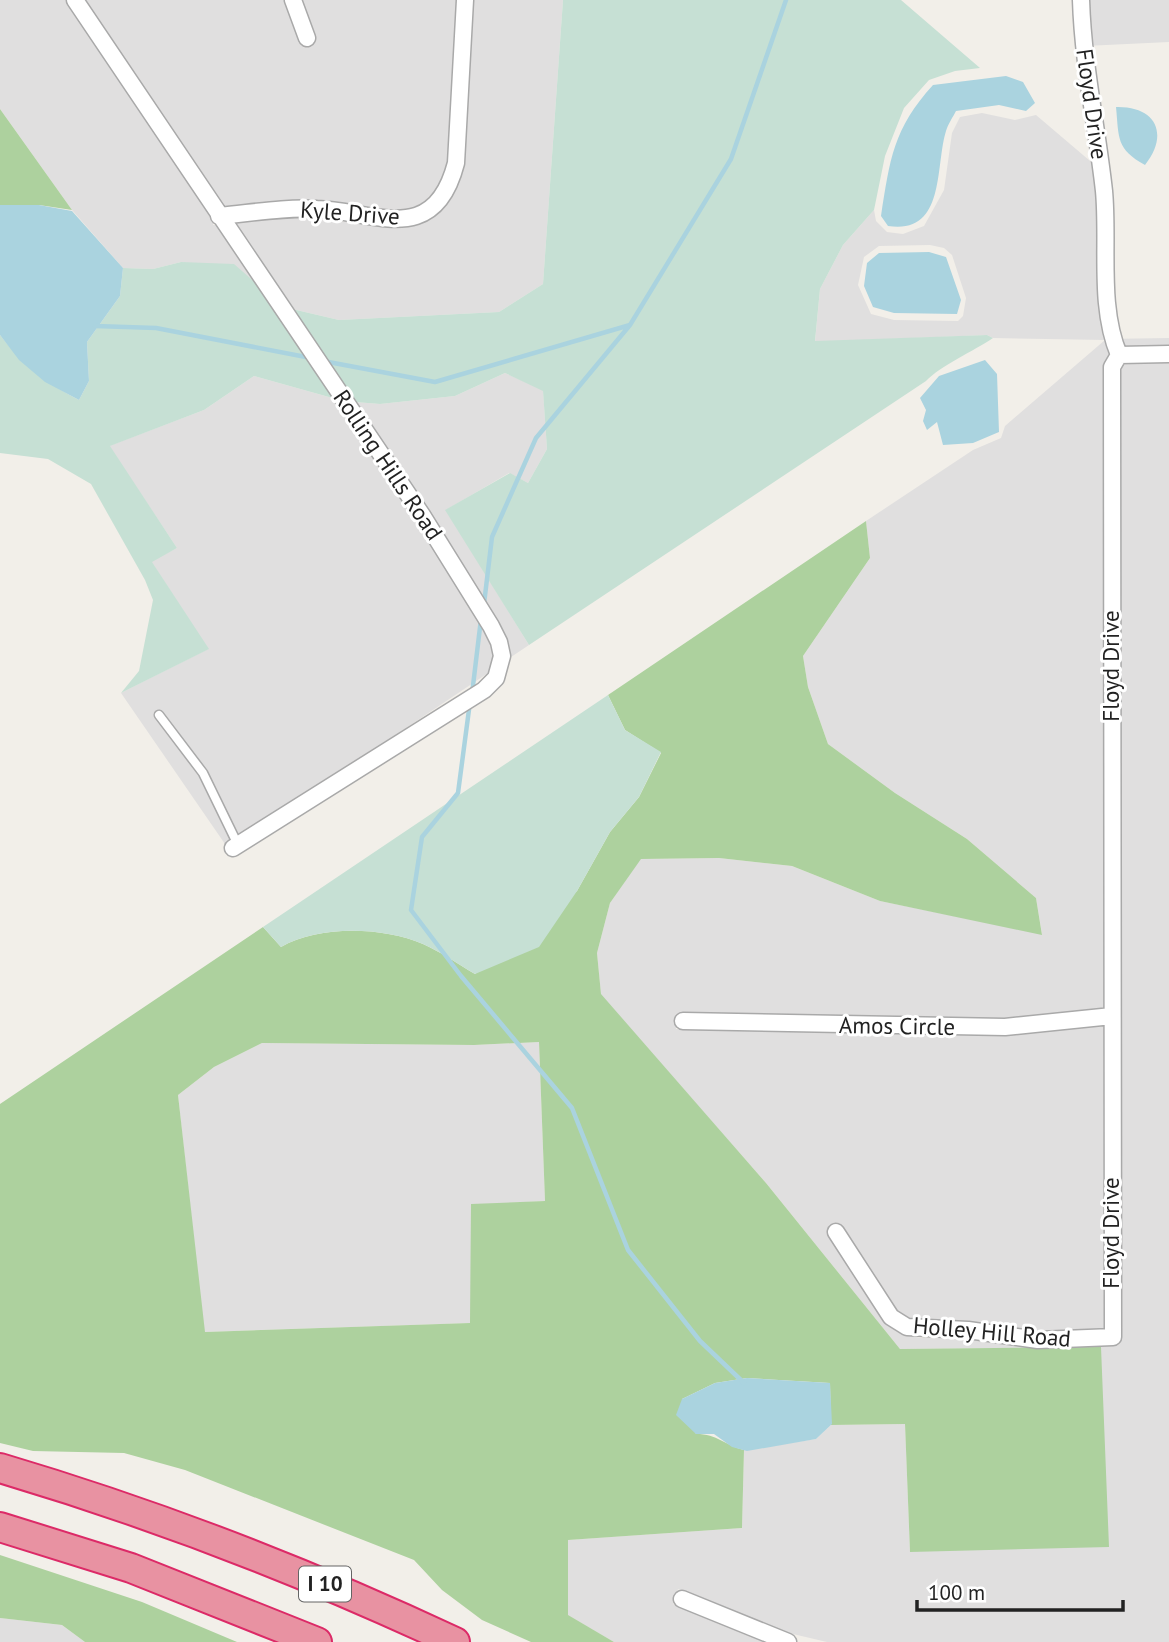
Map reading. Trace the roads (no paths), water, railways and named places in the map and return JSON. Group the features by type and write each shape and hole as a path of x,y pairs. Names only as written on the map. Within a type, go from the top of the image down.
{"highway":[{"name":"I 10","path":"0,1468 119,1506 279,1565 455,1642"},
{"name":"I 10","path":"0,1527 131,1568 317,1642"}],"street":[{"name":"Rolling Hills Road","path":"75,0 428,524 491,626 502,656 496,678 484,690 235,847"},
{"path":"293,0 307,38"},
{"name":"Kyle Drive","path":"219,216 295,208 395,220 428,209 447,188 456,163 465,0"},
{"name":"Floyd Drive","path":"1081,0 1085,69 1105,202 1108,320 1119,355 1112,367 1113,1337"},
{"path":"1119,355 1169,354"},
{"name":"Amos Circle","path":"683,1021 992,1027 1112,1016"},
{"name":"Holley Hill Road","path":"836,1232 891,1317 907,1327 968,1330 1038,1340 1113,1337"},
{"path":"682,1599 788,1642"}],"lane":[{"path":"159,715 203,773 235,847"}],"water":[{"path":"1006,76 1023,82 1035,103 1026,111 999,105 956,111 946,131 935,195 929,209 920,220 907,226 888,226 881,216 891,161 901,131 920,101 933,85"},
{"path":"1116,107 1141,111 1155,124 1156,143 1145,165 1129,154 1121,142"},
{"path":"0,205 39,205 72,211 123,268 120,296 87,342 89,381 79,400 45,382 19,360 0,335"},
{"path":"929,252 946,257 961,300 957,314 894,313 873,307 864,286 867,263 879,253"},
{"path":"985,360 997,374 999,432 973,443 943,445 937,422 927,430 923,421 926,410 920,398 939,376"},
{"path":"747,1378 830,1383 832,1424 816,1439 747,1451 732,1447 714,1434 696,1434 676,1415 682,1399 715,1383"}],"waterway":[{"path":"323,361 435,382 630,325 731,159 786,0"},
{"path":"484,604 492,537 536,438 630,325"},
{"path":"95,326 156,328 311,358"},
{"path":"472,694 481,619"},
{"path":"470,702 458,793 422,837 411,910 461,976 572,1108 628,1250 700,1341 744,1383"}]}
